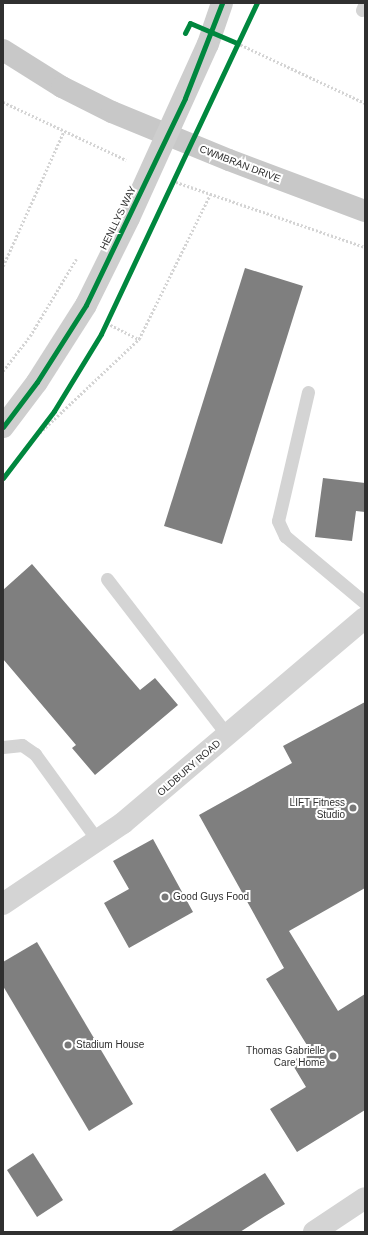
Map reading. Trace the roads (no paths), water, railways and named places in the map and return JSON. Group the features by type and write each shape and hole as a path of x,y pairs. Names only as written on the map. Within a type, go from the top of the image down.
{"main road":[{"name":"CWMBRAN DRIVE","path":"6,50 62,87 112,112 229,160 365,211"}],"street":[{"name":"HENLLYS WAY","path":"3,427 37,382 86,305 129,218 210,38 222,3"},
{"name":"OLDBURY ROAD","path":"3,904 98,842 365,618"},
{"path":"314,1232 365,1198"}],"lane":[{"path":"308,392 278,521 285,536 365,603"},
{"path":"107,579 227,735"},
{"path":"3,747 22,745 35,754 98,842"}],"place":[{"name":"LIFT Fitness Studio","path":"353,808"},
{"name":"Good Guys Food","path":"165,897"},
{"name":"Stadium House","path":"68,1045"},
{"name":"Thomas Gabrielle Care Home","path":"333,1056"}]}
